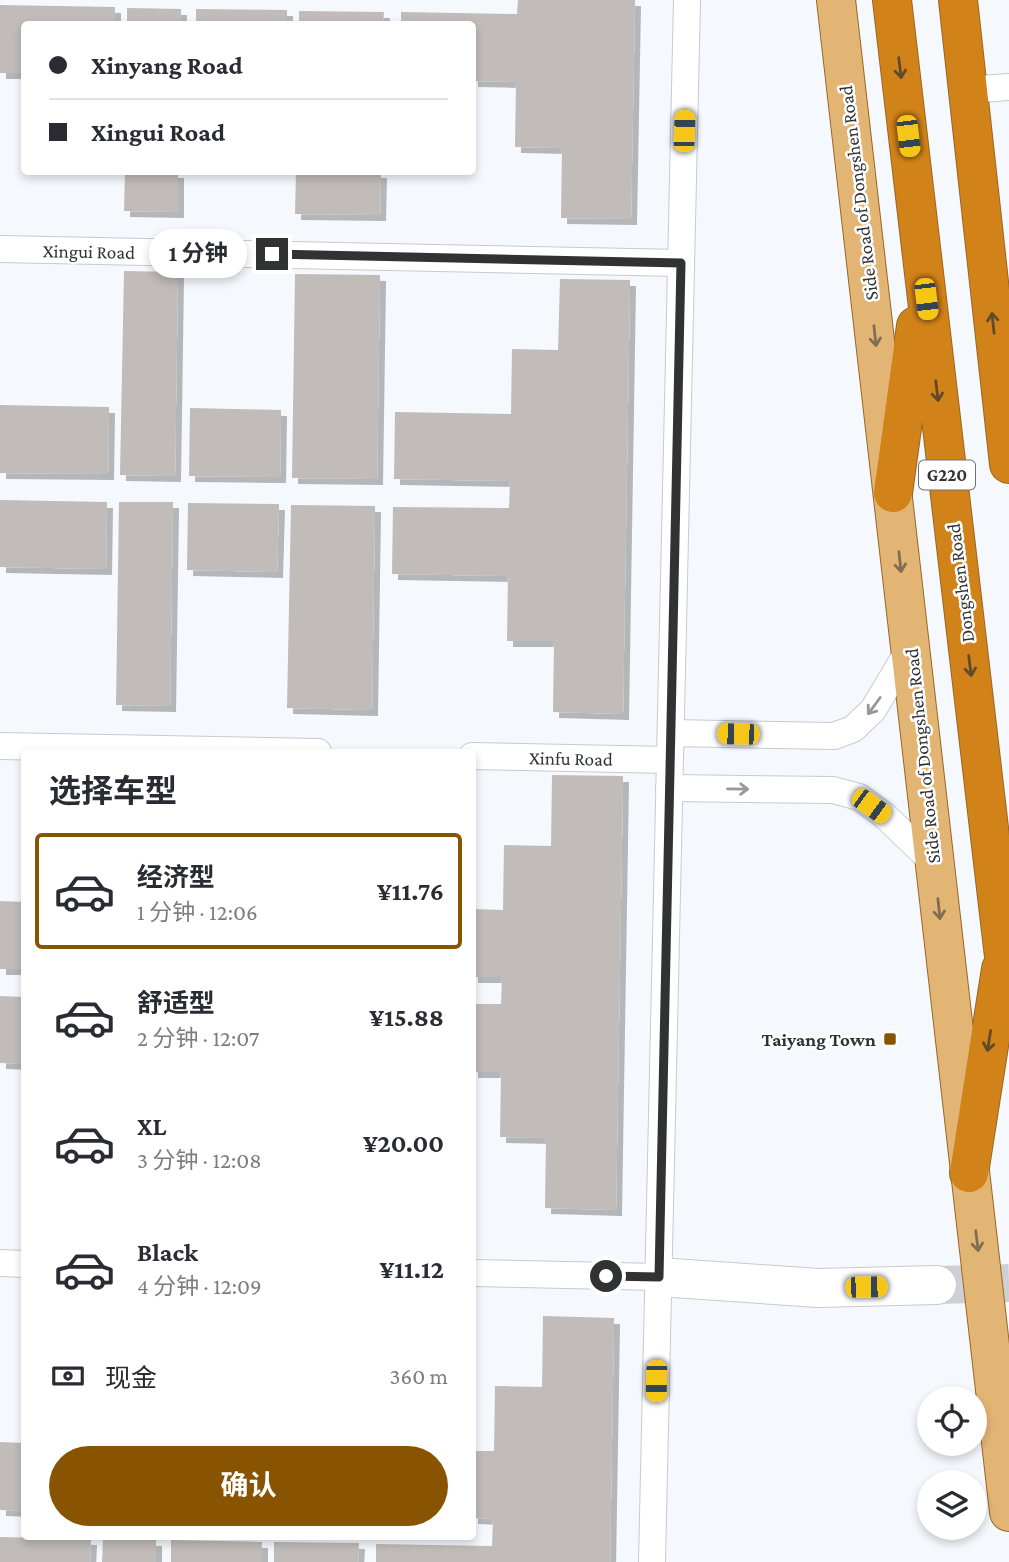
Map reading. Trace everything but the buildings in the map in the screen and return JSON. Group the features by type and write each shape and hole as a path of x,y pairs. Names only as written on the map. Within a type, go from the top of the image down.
{"highway":[{"name":"Dongshen Road","path":"892,0 1009,999"},
{"path":"958,0 1009,464"},
{"path":"892,493 923,272"},
{"path":"969,1173 1004,950"}],"main road":[{"name":"Side Road of Dongshen Road","path":"836,0 1009,1512"}],"street":[{"path":"652,1562 687,0"},
{"path":"967,90 1009,87"},
{"name":"Xingui Road","path":"0,249 681,263"},
{"path":"671,733 834,736 853,729 873,710 910,648"},
{"path":"0,746 159,749"},
{"name":"Xinfu Road","path":"476,756 670,760"},
{"path":"669,788 833,790 859,797 884,815 934,863"},
{"path":"0,1263 21,1264"},
{"path":"476,1273 659,1277 818,1287 937,1285"}],"tunnel":[{"path":"937,1285 1009,1283"}],"place":[{"name":"Taiyang Town","path":"890,1039"}],"route":[{"path":"272,254 681,263 659,1277 606,1276"}]}
